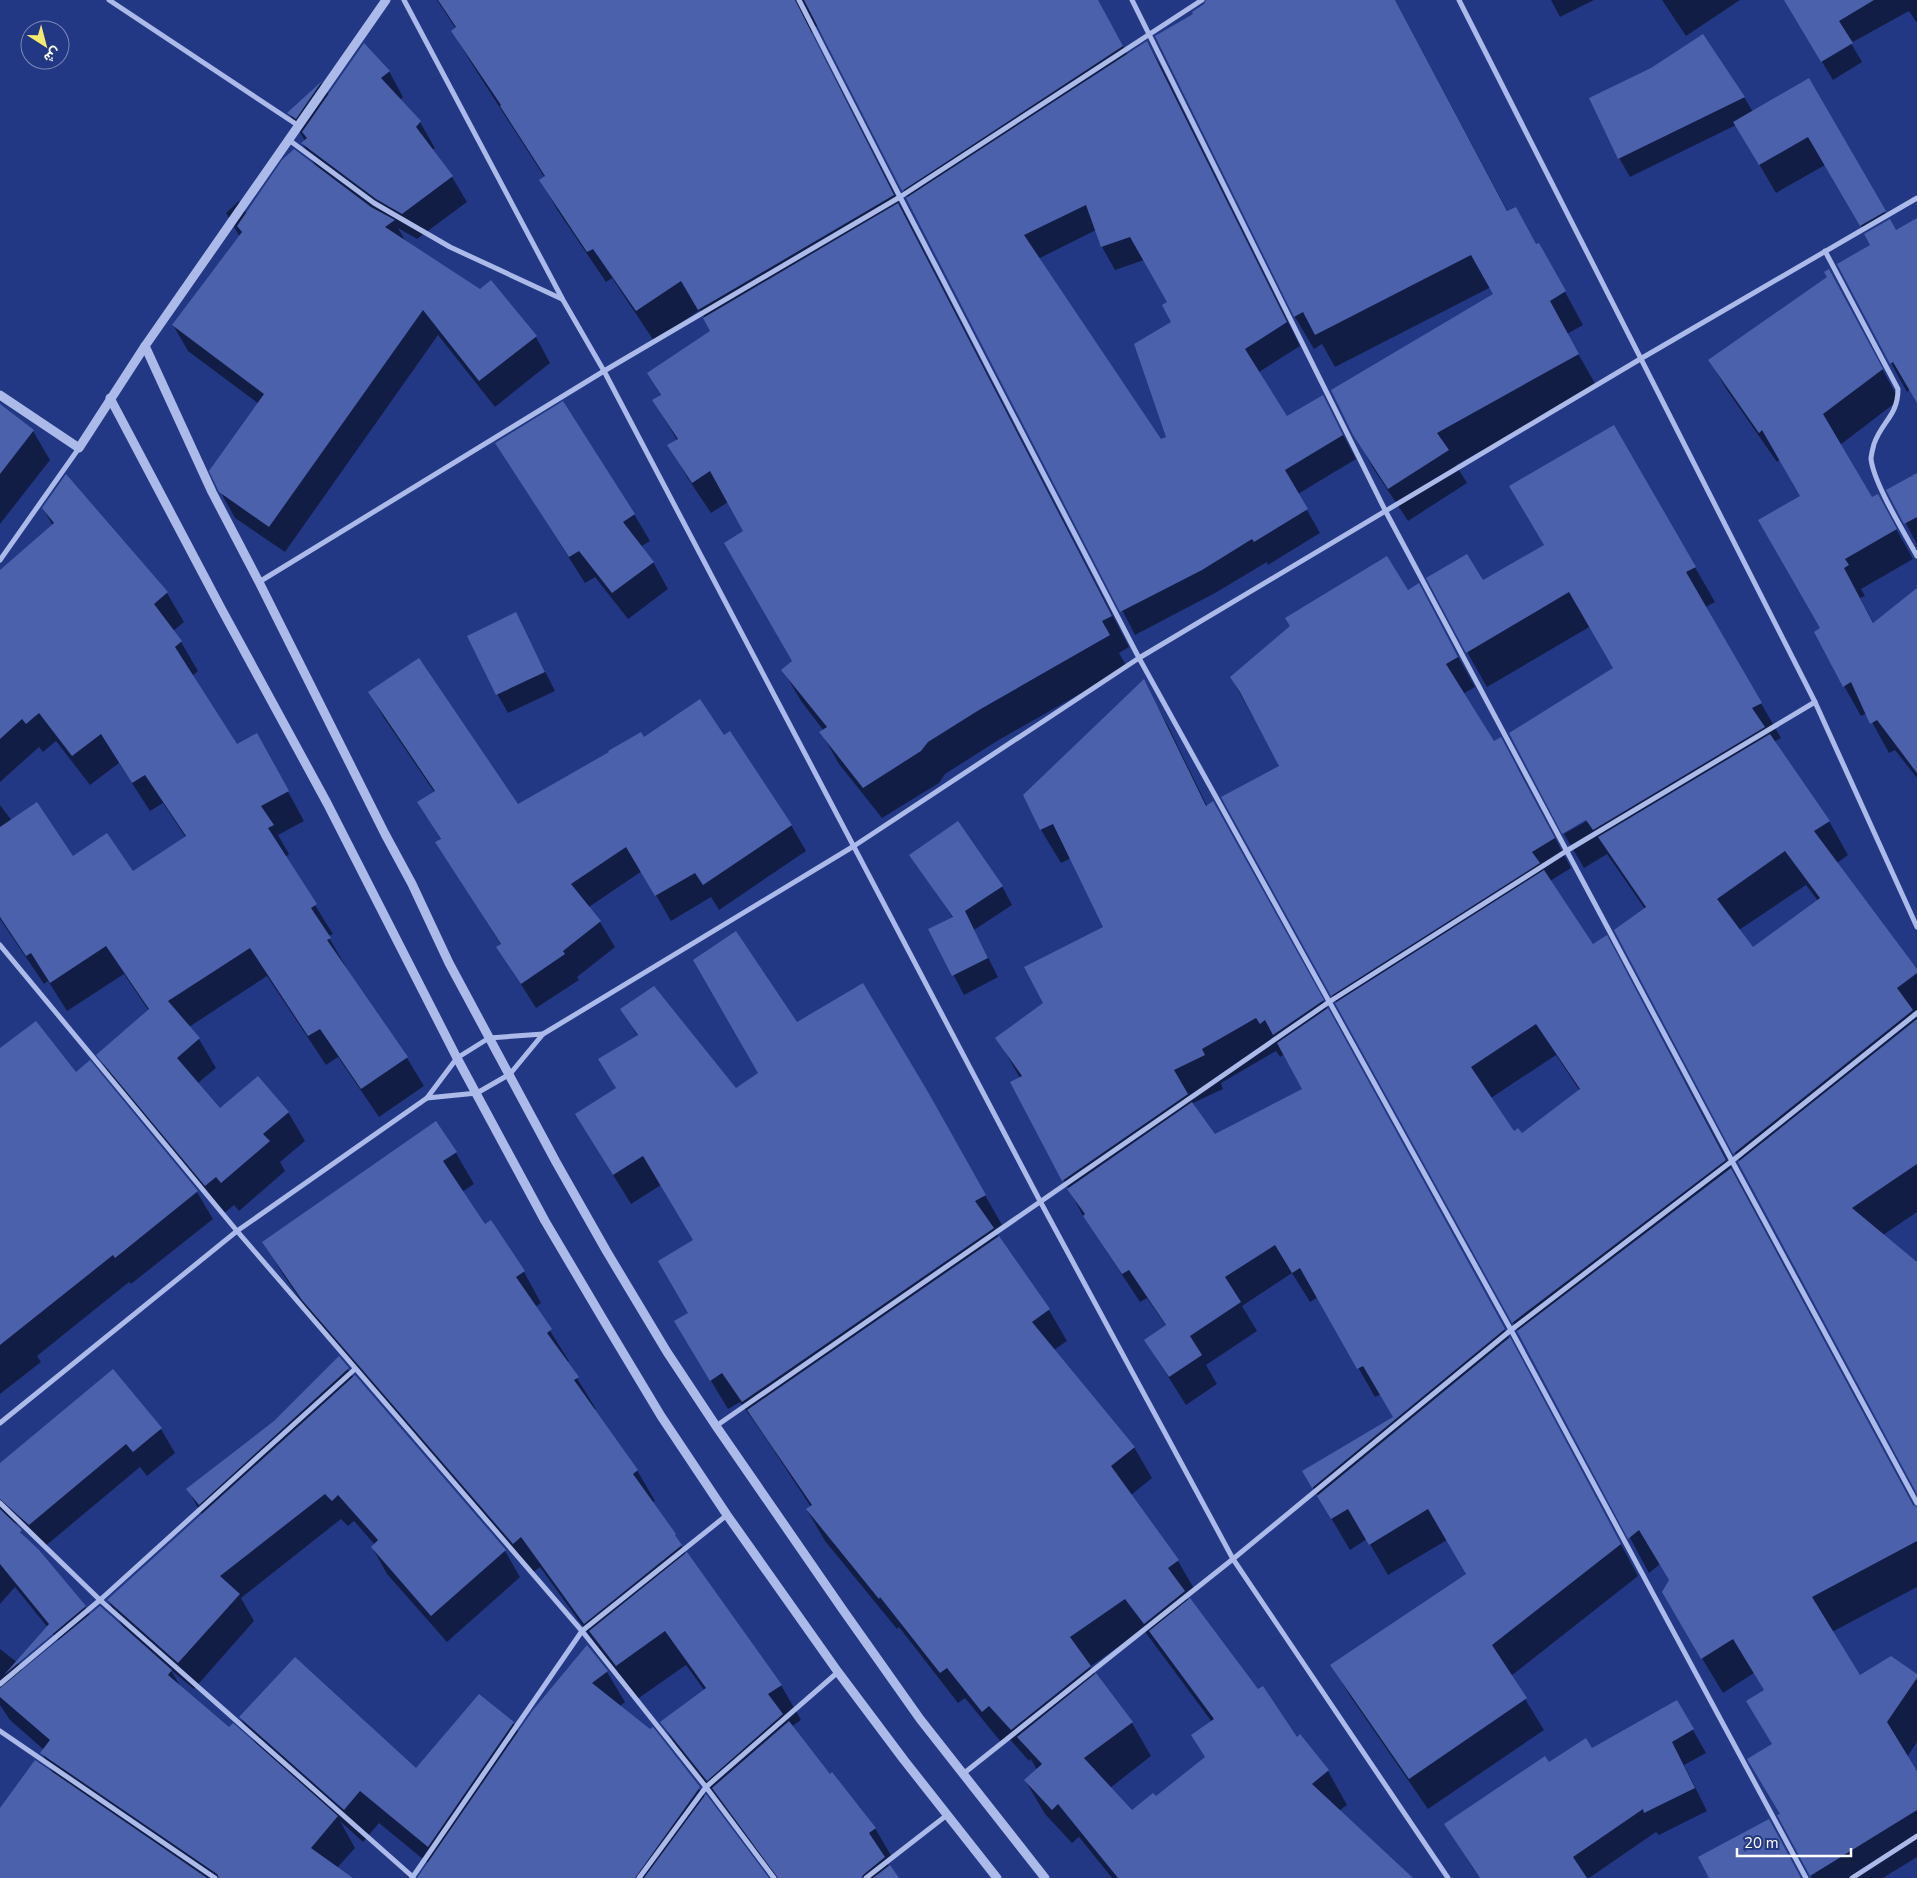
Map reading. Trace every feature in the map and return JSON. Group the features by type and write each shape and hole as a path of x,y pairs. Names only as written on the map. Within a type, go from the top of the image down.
{"street":[{"path":"109,0 299,126"},
{"path":"0,560 79,448 145,346 386,0"},
{"path":"404,0 563,300 604,371 1040,1201 1233,1559 1448,1878"},
{"path":"799,0 1139,658 1511,1330 1806,1878"},
{"path":"1132,0 1386,512 1917,1503"},
{"path":"259,582 604,371 900,197 1202,0"},
{"path":"1459,0 1815,702 1917,927"},
{"path":"289,140 374,203 450,247 563,300"},
{"path":"427,1098 477,1094 510,1074 543,1034 854,846 1139,658 1642,358 1917,198"},
{"path":"1825,252 1898,389 1898,401 1894,412 1883,425 1874,443 1871,458 1880,486 1917,556"},
{"path":"145,346 212,492 412,884 449,963 556,1162 608,1252 667,1352 716,1426 920,1719 1045,1878"},
{"path":"0,395 79,448"},
{"path":"110,398 222,610 328,803 457,1058 550,1229 662,1416 728,1515 838,1672 997,1878"},
{"path":"716,1426 1329,1002 1568,850 1815,702"},
{"path":"0,945 237,1231 582,1631 706,1787 774,1878"},
{"path":"963,1774 1233,1559 1511,1330 1732,1160 1917,1013"},
{"path":"0,1423 237,1231 427,1098 457,1058 489,1038 543,1034"},
{"path":"0,1684 100,1600 355,1369"},
{"path":"0,1503 100,1600 412,1877 582,1631 728,1515"},
{"path":"639,1878 706,1787 838,1672"},
{"path":"0,1731 215,1878"},
{"path":"866,1878 947,1815"},
{"path":"1852,1878 1917,1836"}],"building":[{"path":"438,0 795,0 894,195 698,310 681,281 636,311 593,249 587,252 539,180 545,176 501,105 451,31 456,27"},
{"path":"804,0 1098,0 1123,46 902,191"},
{"path":"1206,0 1395,0 1507,211 1516,207 1536,244 1539,243 1566,291 1550,301 1579,354 1437,433 1449,450 1388,489 1353,435 1331,390 1493,294 1471,255 1315,335 1303,312 1294,317 1155,36 1193,14 1192,12 1204,4"},
{"path":"1784,0 1874,0 1839,21 1853,43 1821,62"},
{"path":"1703,34 1745,97 1618,159 1589,98 1651,68"},
{"path":"1147,41 1287,322 1245,349 1287,416 1323,395 1343,435 1285,470 1308,509 1254,542 1252,539 1202,570 1120,612 906,198","holes":["1086,205 1101,247 1130,237 1167,302 1162,305 1171,322 1134,344 1166,437 1161,439 1024,235"]},
{"path":"364,43 390,71 381,78 421,121 416,127 453,176 402,214 376,199 301,143 307,138 302,132"},
{"path":"1809,78 1886,211 1860,226 1808,137 1759,165 1733,122"},
{"path":"322,81 296,119 287,113"},
{"path":"294,149 371,207 395,220 385,227 480,289 491,280 537,336 479,381 423,310 269,527 219,492 209,471 264,394 172,325 242,232 237,226 282,160"},
{"path":"898,203 1112,616 1102,621 1110,635 979,710 928,742 921,751 863,788 819,732 827,727 781,670 792,661 724,543 743,531 710,471 692,483 667,445 678,439 652,400 661,395 647,373 710,331 703,318"},
{"path":"1917,218 1917,403 1893,362 1890,364 1837,264 1870,245 1864,234 1890,219 1896,230"},
{"path":"1829,269 1883,369 1823,414 1872,497 1878,494 1897,529 1845,559 1849,565 1844,568 1873,623 1917,588 1917,773 1877,720 1870,724 1851,682 1843,687 1814,632 1820,628 1758,520 1800,496 1762,430 1759,433 1708,360 1827,277 1824,272"},
{"path":"563,401 635,514 623,522 654,562 612,593 579,551 569,557 495,443"},
{"path":"0,404 34,430 0,474"},
{"path":"1614,425 1696,567 1686,572 1762,703 1752,708 1765,727 1593,830 1586,820 1562,834 1509,733 1613,668 1569,592 1466,653 1426,578 1467,554 1483,580 1544,545 1509,486"},
{"path":"1917,473 1917,517 1904,524 1886,490"},
{"path":"66,474 168,592 154,604 182,641 175,647 237,744 257,733 289,791 261,806 274,825 268,828 317,904 311,908 331,938 327,940 408,1057 361,1089 320,1029 308,1036 250,948 168,1001 200,1038 177,1058 220,1108 258,1076 289,1112 263,1134 270,1141 221,1183 216,1177 205,1186 96,1055 149,1009 106,946 50,983 31,953 26,956 0,917 0,827 37,802 73,856 107,833 133,871 186,836 145,775 132,783 101,734 72,756 39,713 26,724 22,719 0,739 0,570 54,523 42,508"},
{"path":"1387,556 1408,590 1419,583 1458,657 1446,664 1494,741 1501,737 1555,838 1532,852 1540,863 1331,996 1221,797 1279,766 1240,692 1230,677 1290,626 1285,618"},
{"path":"516,612 545,672 496,695 467,636"},
{"path":"419,658 518,804 641,732 644,737 700,699 724,735 730,731 792,825 703,885 695,873 655,896 626,847 571,884 601,921 563,951 565,954 521,984 496,947 501,944 435,842 441,839 417,802 435,791 368,692"},
{"path":"1144,679 1206,806 1213,801 1324,1000 1273,1035 1265,1020 1260,1024 1256,1018 1202,1049 1205,1055 1174,1070 1188,1094 1062,1181 1010,1082 1022,1076 995,1038 1043,1003 1024,967 1103,927 1053,824 1040,830 1023,795"},
{"path":"1770,734 1830,821 1814,831 1917,969 1917,973 1897,988 1913,1010 1733,1154 1614,930 1646,907 1598,837","holes":["1785,851 1820,898 1753,947 1717,899"]},
{"path":"958,821 1003,886 965,911 988,958 952,976 928,929 953,917 909,855"},
{"path":"1544,870 1593,944 1607,935 1726,1160 1512,1323 1335,1003","holes":["1536,1024 1580,1089 1522,1133 1518,1128 1514,1131 1471,1067"]},
{"path":"736,931 797,1022 863,983 928,1092 986,1195 975,1201 994,1228 742,1402 722,1373 710,1381 674,1321 688,1313 658,1261 693,1240 643,1156 613,1175 575,1114 616,1088 598,1059 638,1035 620,1009 654,986 736,1088 758,1073 693,960"},
{"path":"1328,1008 1505,1329 1312,1488 1302,1471 1393,1417 1363,1366 1357,1369 1300,1268 1292,1273 1275,1245 1225,1277 1241,1302 1190,1336 1202,1355 1169,1377 1144,1340 1166,1325 1129,1270 1122,1274 1083,1216 1085,1214 1067,1189 1192,1102 1215,1134 1302,1089 1277,1043"},
{"path":"1917,1019 1917,1164 1852,1208 1917,1262 1917,1494 1738,1162"},
{"path":"36,1021 76,1072 90,1060 198,1191 115,1258 113,1255 0,1345 0,1048"},
{"path":"436,1121 457,1152 443,1161 485,1224 491,1220 525,1271 516,1277 552,1329 547,1333 579,1377 574,1380 638,1470 633,1474 682,1545 584,1624 521,1537 513,1544 302,1300 262,1242"},
{"path":"1731,1168 1913,1505 1917,1507 1917,1541 1812,1597 1860,1675 1891,1656 1917,1674 1917,1678 1887,1722 1917,1771 1917,1810 1810,1876 1777,1815 1780,1814 1747,1759 1772,1744 1746,1701 1764,1690 1733,1639 1701,1659 1662,1592 1669,1580 1639,1530 1628,1539 1517,1331"},
{"path":"999,1236 1050,1309 1032,1322 1135,1447 1111,1466 1179,1560 1168,1568 1185,1591 1144,1624 1125,1599 1070,1637 1091,1666 1011,1730 989,1706 982,1712 947,1668 940,1673 880,1597 879,1599 806,1509 812,1505 747,1410"},
{"path":"1510,1337 1621,1544 1492,1645 1527,1698 1409,1779 1330,1665 1466,1574 1428,1509 1369,1545 1348,1509 1331,1519 1317,1496"},
{"path":"339,1356 349,1368 199,1505 186,1489 274,1421"},
{"path":"113,1369 162,1428 133,1452 126,1444 29,1525 0,1499 0,1463"},
{"path":"355,1375 506,1550 431,1616 371,1547 378,1540 338,1495 332,1501 325,1494 220,1576 240,1594 178,1663 107,1600"},
{"path":"0,1509 22,1530 20,1532 39,1550 86,1606 4,1675 49,1624 0,1564"},
{"path":"687,1552 782,1685 768,1694 783,1714 707,1781 660,1722 706,1688 665,1631 616,1666 589,1631"},
{"path":"1190,1598 1258,1689 1263,1686 1297,1737 1300,1734 1329,1770 1312,1784 1413,1878 1118,1878 1058,1804 1052,1810 1024,1780 1042,1764 1017,1737 1096,1673 1133,1722 1084,1758 1132,1810 1153,1793 1156,1796 1205,1757 1191,1735 1214,1719 1149,1631"},
{"path":"100,1606 172,1670 168,1675 229,1727 233,1723 338,1816 311,1848 353,1878 219,1878 217,1874 40,1753 50,1740 0,1697 0,1688"},
{"path":"587,1645 608,1671 592,1683 650,1729 653,1727 700,1787 635,1878 417,1878 533,1710"},
{"path":"295,1657 416,1768 479,1694 514,1722 428,1847 360,1791 344,1810 239,1717"},
{"path":"1677,1700 1694,1729 1672,1742 1695,1788 1644,1813 1643,1809 1573,1857 1587,1878 1480,1878 1444,1824 1545,1756 1549,1762 1586,1738 1592,1748"},
{"path":"789,1721 830,1774 832,1772 876,1828 869,1833 885,1857 863,1875 862,1878 778,1878 712,1788"},
{"path":"35,1760 207,1878 0,1878 0,1808"},
{"path":"706,1794 769,1878 644,1878"},
{"path":"1769,1819 1801,1878 1709,1878 1698,1857"},
{"path":"890,1865 899,1878 873,1878"}]}
